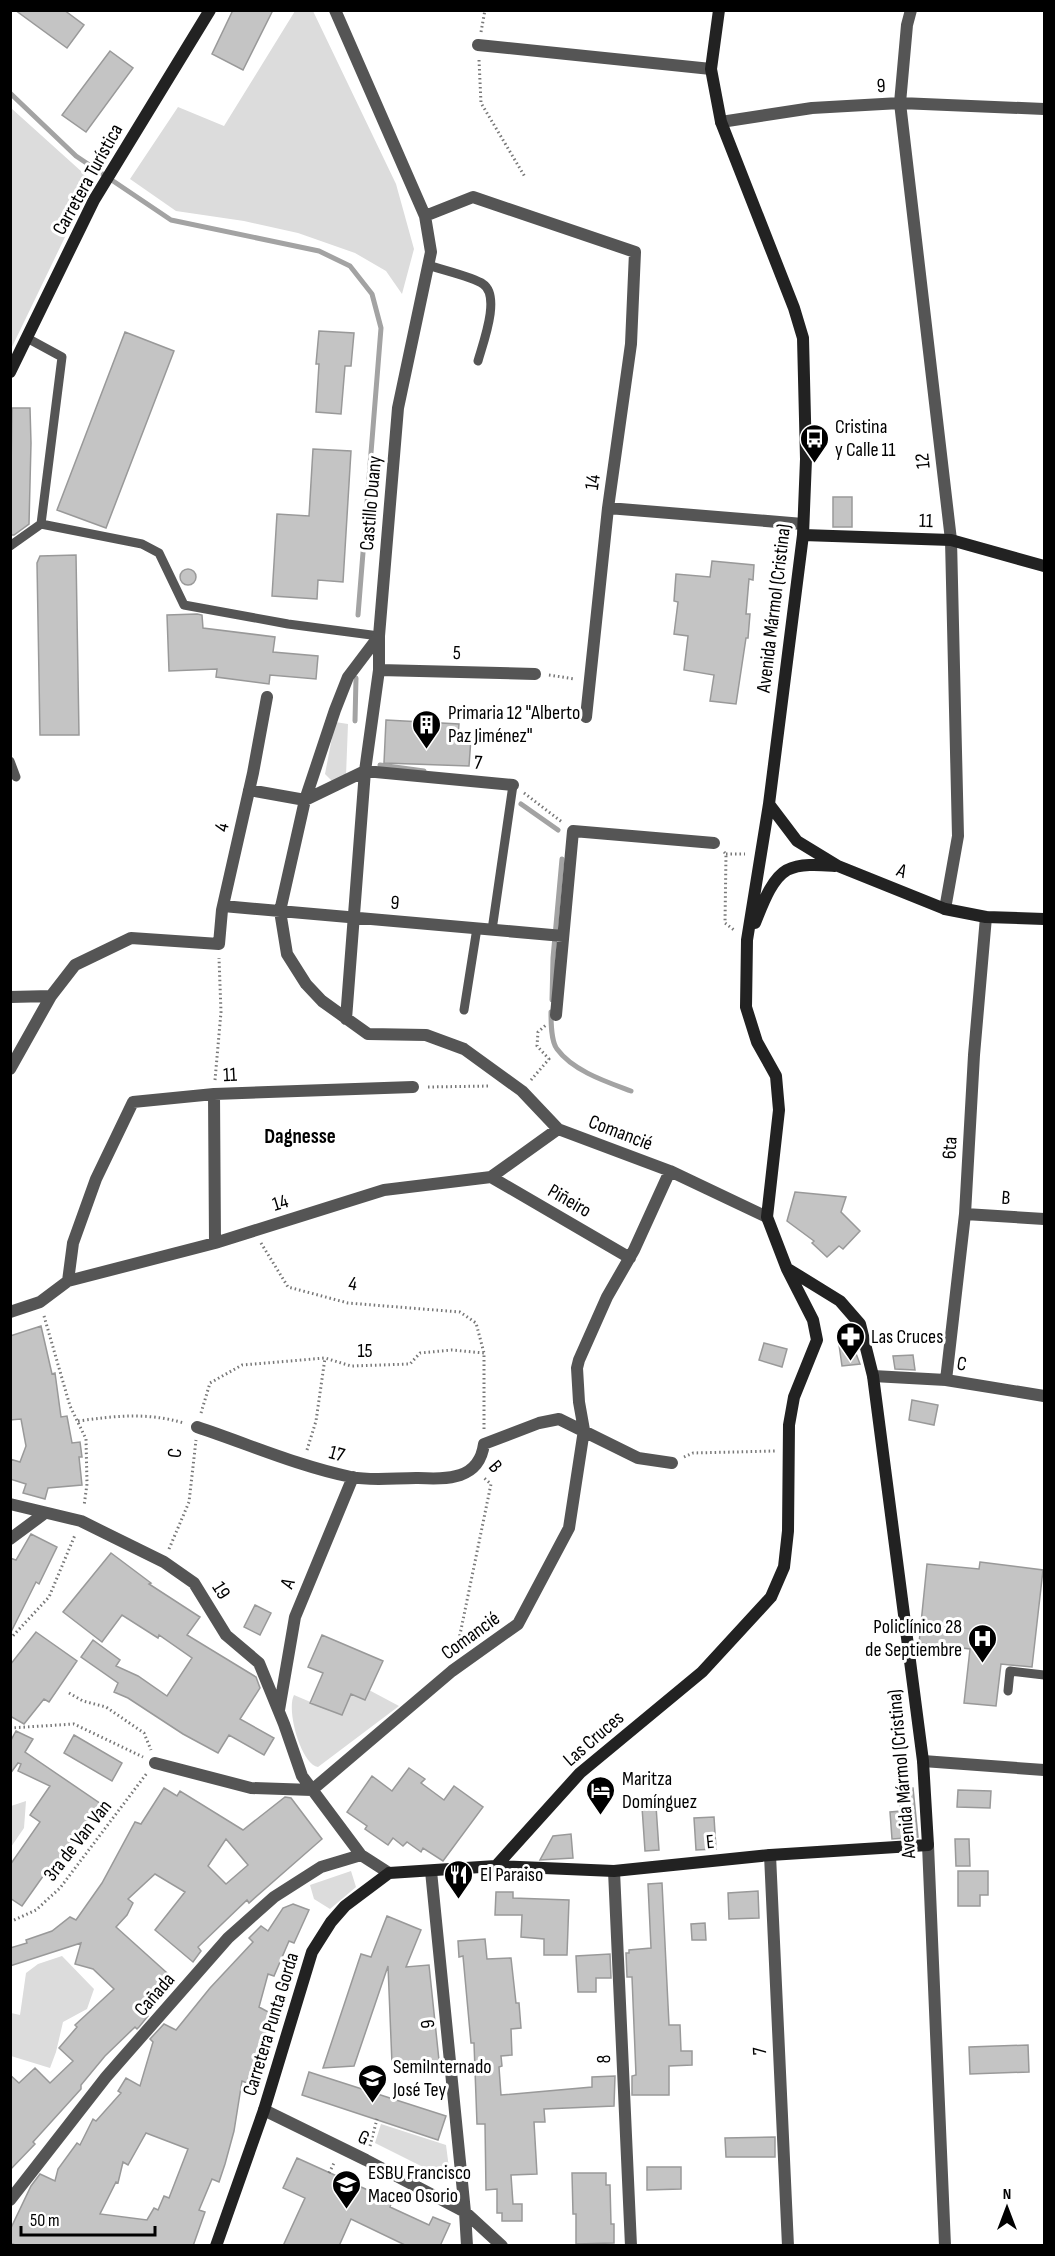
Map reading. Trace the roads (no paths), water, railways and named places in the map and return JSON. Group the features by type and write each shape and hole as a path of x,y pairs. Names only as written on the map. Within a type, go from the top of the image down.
{"main road":[{"name":"Carretera Turística","path":"10,372 94,200 210,10"},
{"name":"Avenida Mármol (Cristina)","path":"719,10 711,69 721,122 794,308 803,338 807,459 803,530 769,804 747,940 746,1008 757,1042 776,1076 779,1110 767,1218"},
{"name":"11","path":"803,530 951,540 1044,566"},
{"name":"A","path":"769,804 797,841 838,866 945,909 986,917 1044,919"},
{"path":"747,940 768,890 787,870 807,865 838,866"},
{"name":"Las Cruces","path":"496,1866 580,1773 702,1672 771,1597 784,1567 791,1415 794,1396 817,1340 813,1320 787,1269 767,1218"},
{"name":"Avenida Mármol (Cristina)","path":"787,1269 840,1301 860,1324 873,1376 923,1761 928,1845"},
{"name":"E","path":"496,1866 614,1870 770,1855 928,1845"},
{"path":"388,1873 496,1866"},
{"name":"Carretera Punta Gorda","path":"216,2246 264,2110 312,1952 331,1922 345,1906 388,1873"}],"street":[{"name":"Castillo Duany","path":"335,10 424,216 431,252 398,408 379,636 379,670 365,771 346,1019"},
{"name":"12","path":"911,10 907,25 900,103 951,540 958,836 945,909"},
{"path":"478,45 711,69"},
{"name":"9","path":"721,122 812,108 900,103 1044,109"},
{"name":"14","path":"424,216 473,197 635,252 631,344 608,507 586,717"},
{"name":"11","path":"608,507 803,530"},
{"path":"379,636 348,677 306,800 280,911 287,954 306,984 322,1001 369,1034 426,1035 464,1049 522,1091 558,1129"},
{"name":"5","path":"379,670 535,674"},
{"name":"4","path":"51,996 75,965 131,938 219,944 223,906 267,698"},
{"path":"249,790 306,800 365,771"},
{"name":"7","path":"365,771 513,785"},
{"path":"556,1016 573,831 714,843"},
{"name":"9","path":"223,906 563,936"},
{"name":"6ta","path":"946,1380 965,1214 974,1055 986,917"},
{"path":"10,997 51,996"},
{"path":"10,1069 51,996"},
{"name":"11","path":"68,1281 73,1243 96,1179 133,1102 214,1094 413,1087"},
{"path":"214,1094 215,1243"},
{"name":"14","path":"10,1312 40,1302 68,1281 215,1243 384,1190 491,1177 558,1129"},
{"name":"Comancié","path":"558,1129 670,1172 767,1218"},
{"name":"Comancié","path":"312,1790 452,1671 518,1624 569,1528 584,1430 579,1402 577,1368 579,1360 607,1297 630,1258 670,1172"},
{"name":"Piñeiro","path":"491,1177 630,1258"},
{"name":"B","path":"965,1214 1044,1219"},
{"name":"C","path":"873,1376 946,1380 1044,1396"},
{"name":"B","path":"473,1470 482,1456 484,1444 539,1423 559,1419 584,1430"},
{"name":"17","path":"197,1427 303,1464 353,1477 446,1479 473,1470"},
{"path":"584,1430 638,1458 672,1464"},
{"name":"A","path":"279,1711 283,1676 295,1617 353,1477"},
{"name":"19","path":"10,1504 81,1521 164,1562 194,1583 226,1635 259,1663 302,1776 312,1790"},
{"path":"10,1539 45,1513"},
{"path":"923,1761 1044,1770"},
{"path":"156,1762 251,1788 312,1790 361,1856 388,1873"},
{"name":"Avenida Mármol (Cristina)","path":"928,1845 945,2246"},
{"name":"7","path":"770,1855 788,2246"},
{"name":"Cañada","path":"10,2200 106,2077 228,1938 274,1897 321,1867 361,1856"},
{"name":"9","path":"431,1870 467,2246"},
{"name":"8","path":"614,1870 631,2246"},
{"name":"G","path":"264,2110 465,2212 502,2246"}],"lane":[{"path":"428,265 483,284 490,292 492,305 478,361"},
{"path":"27,338 62,357 41,524"},
{"path":"10,546 41,524 142,544 159,553 184,605 288,624 379,636"},
{"path":"10,761 16,777"},
{"path":"492,930 513,785"},
{"path":"464,1010 477,928"},
{"path":"1008,1692 1010,1671 1044,1675"}],"waterway":[{"path":"10,93 76,156 171,220 319,251 350,266 372,294 381,328 358,615"},
{"path":"355,721 356,678"},
{"path":"380,765 424,771"},
{"path":"521,804 558,830"},
{"path":"552,1000 553,958 562,859"},
{"path":"551,1012 554,1041 564,1057 581,1070 631,1091"}],"place":[{"name":"Cristina y Calle 11","path":"814,464"},
{"name":"Primaria 12 \"Alberto Paz Jiménez\"","path":"427,750"},
{"name":"Las Cruces","path":"850,1362"},
{"name":"Policlínico 28 de Septiembre","path":"983,1664"},
{"name":"Maritza Domínguez","path":"601,1816"},
{"name":"El Paraiso","path":"459,1900"},
{"name":"SemiInternado José Tey","path":"372,2104"},
{"name":"ESBU Francisco Maceo Osorio","path":"347,2210"}],"district":[{"name":"Dagnesse","path":"300,1136"}]}
